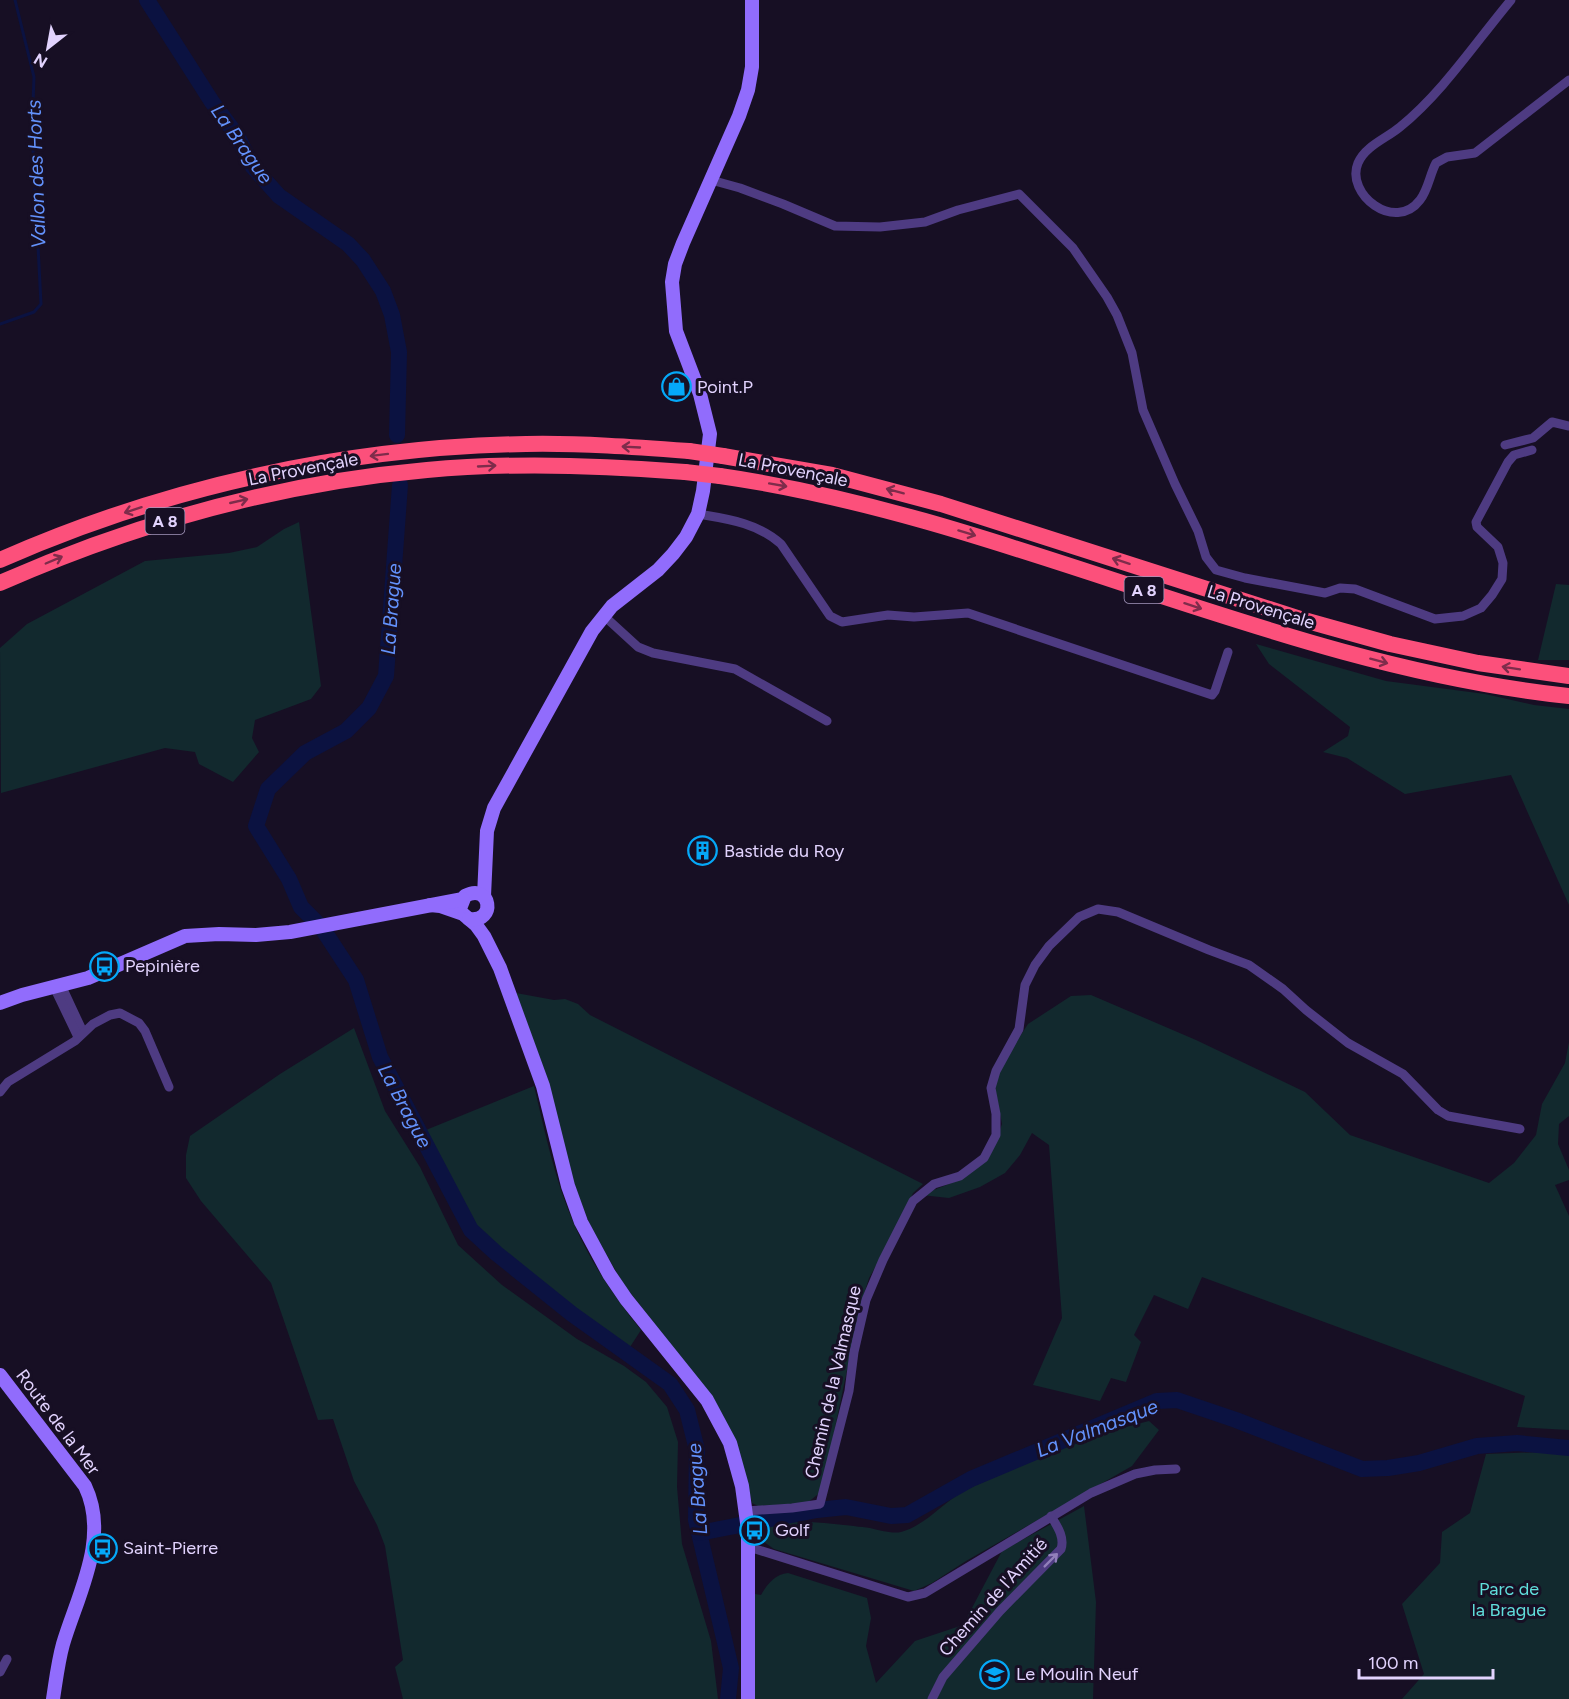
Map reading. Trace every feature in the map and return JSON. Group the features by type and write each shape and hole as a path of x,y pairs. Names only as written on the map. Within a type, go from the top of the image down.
{"highway":[{"name":"La Provençale","path":"0,560 155,502 264,474 332,461 426,450 525,444 635,447 689,451 832,475 931,501 1304,620 1389,644 1478,663 1569,676"},
{"name":"La Provençale","path":"0,583 79,550 182,515 284,491 429,469 589,465 685,472 801,489 902,514 1269,630 1376,660 1447,677 1569,696"}],"street":[{"path":"500,968 484,936 460,906 473,896 485,862 487,831 494,808 576,657 603,615 658,570 686,537 698,514 710,434 700,394 676,331 672,282 675,264 683,243 739,116 748,90 752,66 752,0"},
{"path":"1511,0 1429,100 1400,127 1368,150 1358,163 1357,176 1363,195 1375,207 1392,213 1407,211 1420,200 1436,163 1447,157 1475,153 1569,80"},
{"path":"711,180 762,196 835,226 880,227 925,222 958,210 1019,194 1073,248 1117,315 1132,353 1143,410 1198,531 1206,557 1216,570 1245,578 1325,593 1340,588 1354,589 1435,619 1463,616 1481,608 1502,579 1503,563 1498,547 1477,527 1476,522 1508,462 1514,455 1532,450"},
{"path":"1505,445 1533,438 1552,422 1569,426"},
{"path":"698,514 729,519 770,534 781,544 830,616 842,622 888,615 914,617 968,613 1212,695 1228,652"},
{"path":"603,615 638,647 653,653 735,669 828,721"},
{"path":"0,1004 22,995 88,978 185,936 290,932 473,896"},
{"path":"430,905 479,919 484,916 488,908 473,896"},
{"name":"Chemin de la Valmasque","path":"747,1520 792,1508 820,1504 849,1391 854,1352 866,1300 883,1260 913,1201 934,1184 960,1176 984,1158 996,1135 996,1114 991,1088 996,1071 1019,1029 1025,985 1035,965 1049,946 1079,917 1098,909 1118,912 1249,965 1283,989 1311,1015 1348,1043 1404,1074 1438,1110 1448,1116 1520,1129"},
{"path":"484,916 500,968 543,1086 568,1186 581,1222 609,1274 626,1299 707,1400 730,1443 742,1486 749,1547 748,1699"},
{"path":"58,986 81,1035"},
{"path":"0,1092 8,1082 81,1035 93,1024 110,1015 120,1013 139,1023 146,1031 169,1087"},
{"name":"Route de la Mer","path":"0,1375 85,1486 95,1514 94,1548 63,1645 53,1699"},
{"path":"749,1547 908,1597 925,1593 1091,1493 1136,1474 1176,1469"},
{"name":"Chemin de l'Amitié","path":"932,1699 942,1677 1000,1611 1061,1549 1064,1542 1051,1516"},
{"path":"0,1672 7,1659"}],"green space":[{"path":"299,522 321,686 311,699 255,720 252,738 259,752 233,782 199,764 195,752 165,748 1,793 0,648 27,624 145,561 229,553 257,547"},
{"path":"1556,584 1569,585 1569,660 1538,660"},
{"path":"1256,644 1386,681 1485,694 1534,705 1569,709 1569,905 1511,775 1405,794 1347,758 1323,752 1348,736 1350,727 1269,664"},
{"path":"516,993 554,1000 565,999 578,1004 590,1015 923,1184 913,1193 895,1233 869,1278 860,1307 822,1491 807,1503 758,1506 752,1503 740,1455 724,1417 711,1396 622,1282 590,1225 574,1184 545,1072"},
{"path":"1091,995 1196,1040 1305,1092 1350,1135 1489,1183 1514,1163 1536,1135 1542,1104 1565,1063 1569,1042 1569,1116 1559,1124 1558,1144 1569,1170 1569,1180 1555,1185 1569,1216 1569,1430 1517,1427 1525,1396 1202,1277 1188,1309 1154,1295 1134,1335 1141,1342 1126,1382 1111,1378 1100,1401 1033,1385 1062,1318 1049,1145 1032,1133 1020,1155 1005,1173 980,1187 949,1198 921,1195 959,1180 994,1145 1002,1124 994,1083 1005,1059 1028,1024 1071,996"},
{"path":"354,1028 385,1111 420,1167 458,1245 502,1285 577,1339 624,1366 646,1382 667,1407 678,1442 677,1487 682,1544 711,1641 718,1699 403,1699 395,1667 403,1660 385,1546 377,1525 354,1481 333,1419 318,1420 271,1283 201,1201 186,1178 186,1155 190,1136 280,1074"},
{"path":"534,1086 556,1174 574,1224 604,1280 641,1330 630,1347 617,1341 568,1304 477,1230 463,1208 426,1130"},
{"path":"1149,1421 1159,1430 1132,1466 966,1561 932,1583 914,1591 774,1549 764,1542 759,1534 761,1526 784,1522 845,1525 901,1532 925,1520 962,1492 982,1483 1081,1441"},
{"name":"Parc de la Brague","path":"1569,1451 1569,1699 1402,1699 1424,1674 1402,1604 1440,1563 1442,1532 1470,1513 1486,1454"},
{"path":"1084,1506 1096,1602 1093,1699 755,1699 755,1594 761,1595 769,1583 776,1578 788,1573 867,1598 871,1618 866,1646 876,1683 915,1641 963,1625 1002,1551"}],"waterway":[{"name":"Vallon des Horts","path":"0,324 34,312 41,304 32,130 34,77 15,0"},
{"name":"La Brague","path":"147,0 212,102 236,134 253,167 279,196 348,244 363,260 383,291 392,315 399,352 397,435"},
{"name":"La Brague","path":"400,485 386,676 369,708 346,731 305,753 268,789 256,826 289,879 301,907 322,928 356,980 380,1057 471,1230 572,1314 670,1384 687,1410 697,1450 696,1520 731,1668 728,1699"},
{"name":"La Valmasque","path":"699,1533 817,1510 846,1507 891,1516 907,1515 971,1479 1157,1401 1177,1400 1236,1420 1362,1469 1419,1463 1477,1446 1517,1443 1569,1448"}],"place":[{"name":"Point.P","path":"676,387"},
{"name":"Bastide du Roy","path":"703,851"},
{"name":"Pepinière","path":"104,966"},
{"name":"Golf","path":"754,1530"},
{"name":"Saint-Pierre","path":"102,1548"},
{"name":"Le Moulin Neuf","path":"995,1674"}]}
